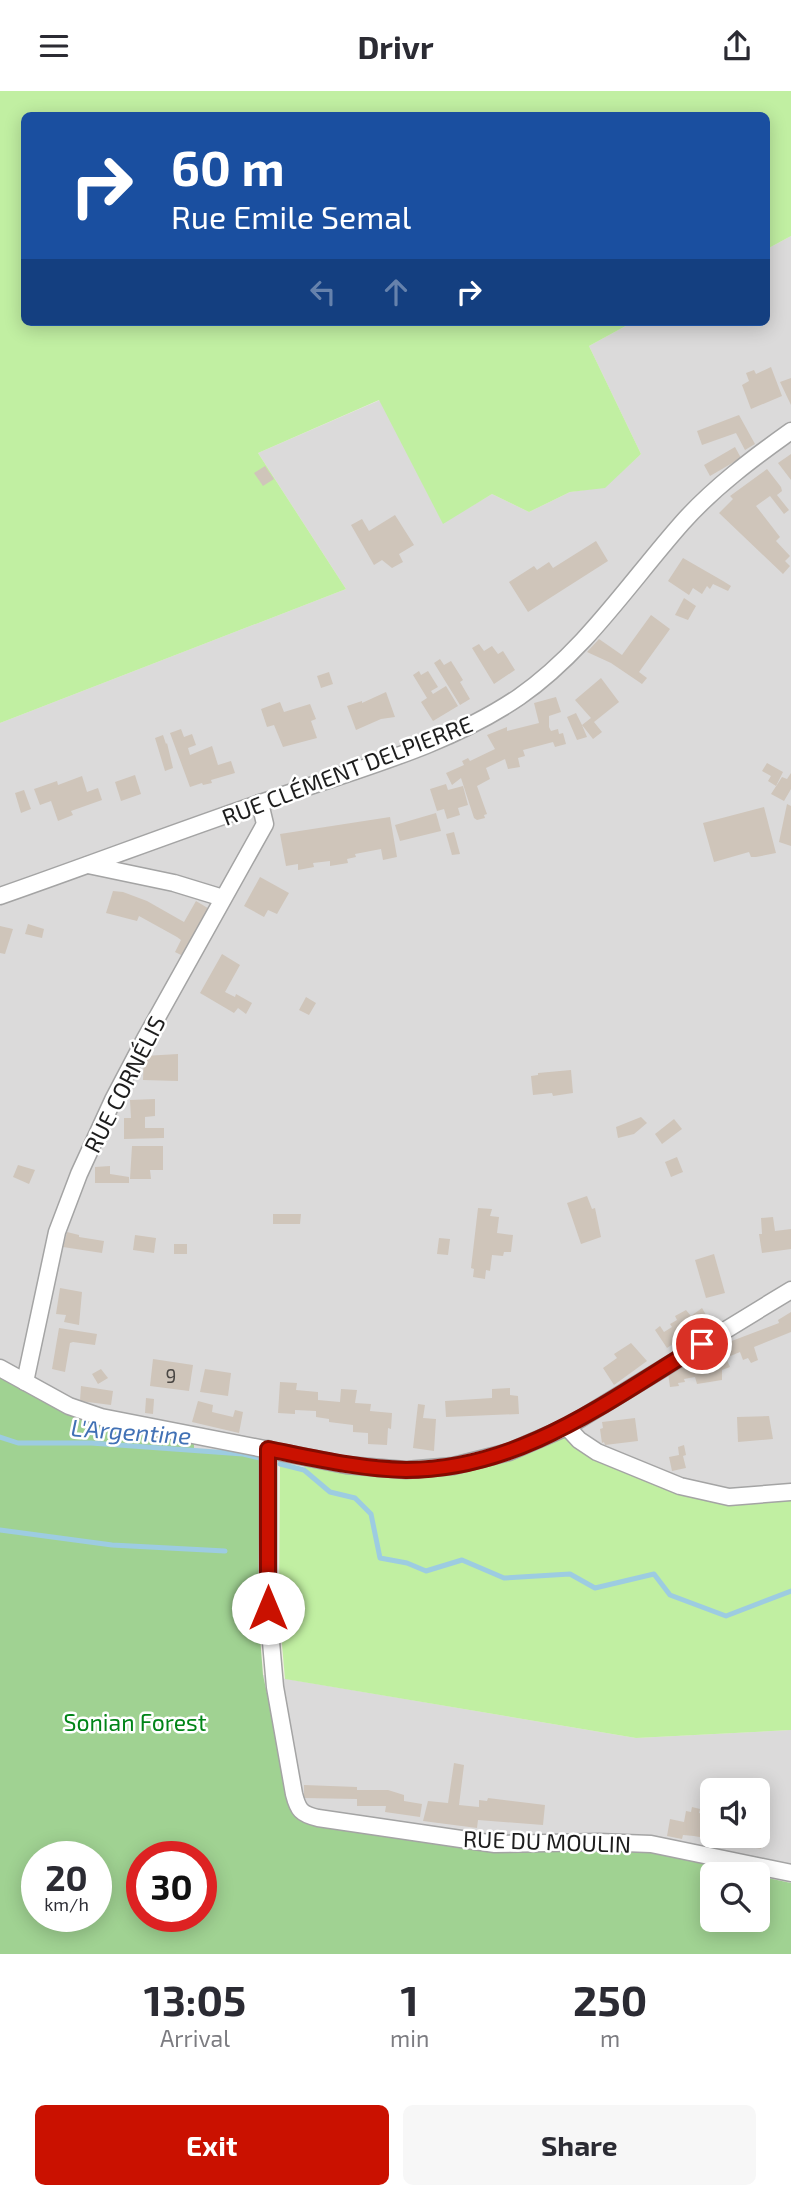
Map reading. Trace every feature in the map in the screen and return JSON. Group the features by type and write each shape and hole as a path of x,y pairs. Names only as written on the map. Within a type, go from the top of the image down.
{"street":[{"name":"RUE CLÉMENT DELPIERRE","path":"0,897 442,738 477,722 520,696 561,663 598,625 699,505 791,431"},
{"name":"RUE CORNÉLIS","path":"25,1383 57,1232 79,1174 113,1100 265,824 260,803"},
{"path":"88,865 174,883 223,898"},
{"path":"0,1368 69,1406 101,1417 346,1465 406,1470 453,1466 509,1452 567,1427 791,1290"},
{"path":"567,1427 579,1440 597,1452 680,1486 729,1497 791,1492"},
{"name":"RUE DU MOULIN","path":"268,1449 268,1608 275,1688 297,1808 303,1814 495,1844 651,1844 791,1873"}],"shaded area":[{"path":"791,236 791,1499 729,1504 678,1493 565,1436 512,1459 454,1473 305,1464 243,1454 194,1451 194,1444 111,1429 66,1412 0,1377 0,723 346,589 258,453 380,400 443,523 492,494 529,512 570,492 605,487 641,454 589,346 626,326 770,326 770,247"},
{"path":"263,1675 636,1738 791,1730 791,1883 770,1878 770,1862 700,1863 651,1852 496,1852 303,1819 292,1812"}],"green space":[{"path":"0,91 791,91 791,236 770,247 770,112 21,112 21,326 626,326 589,346 641,454 605,488 570,492 529,512 492,494 443,524 379,400 258,453 346,589 0,723"},
{"name":"Sonian Forest","path":"0,1377 66,1412 111,1429 194,1444 194,1451 243,1454 260,1458 258,1611 263,1675 293,1813 303,1819 496,1852 651,1852 700,1863 700,1932 770,1932 770,1879 791,1883 791,1954 0,1954"},
{"path":"565,1436 678,1493 729,1504 791,1499 791,1730 636,1738 285,1679 279,1610 280,1464 304,1470 305,1464 454,1473 512,1459"}],"building":[{"path":"771,367 782,396 751,409 742,385 749,381 746,373 754,370 756,374"},
{"path":"791,378 791,405 780,382"},
{"path":"739,415 755,444 745,450 736,433 702,445 697,431"},
{"path":"735,447 741,458 710,476 704,465"},
{"path":"791,454 791,480 778,463"},
{"path":"265,466 274,479 263,486 254,473"},
{"path":"767,469 781,487 782,491 777,495 789,510 784,514 770,496 756,506 780,537 776,541 790,556 785,561 790,566 783,574 719,513 733,499 730,496"},
{"path":"395,515 414,545 399,554 403,562 392,568 382,560 374,565 351,525 362,519 369,531"},
{"path":"596,541 608,561 528,612 509,582 534,566 537,570 549,562 553,568"},
{"path":"683,558 731,586 728,591 713,584 710,589 707,586 702,594 693,588 689,595 668,581"},
{"path":"684,598 696,606 688,620 675,615"},
{"path":"651,615 670,629 639,672 647,678 642,684 611,663 587,652 599,639 622,655"},
{"path":"479,644 484,651 492,646 498,654 503,651 515,670 494,684 472,648"},
{"path":"440,659 444,665 451,661 463,680 460,682 470,699 460,705 434,663"},
{"path":"419,671 421,675 428,671 438,687 431,691 433,694 446,686 458,706 433,721 421,702 427,698 413,675"},
{"path":"329,672 333,684 321,688 317,676"},
{"path":"601,678 619,702 594,722 602,732 593,739 582,725 591,718 575,700"},
{"path":"386,692 395,717 381,719 356,730 347,706 362,703"},
{"path":"556,697 561,712 549,716 549,727 551,731 558,729 559,734 563,733 566,744 555,747 553,742 523,750 525,756 518,758 520,767 508,769 505,759 486,768 490,779 477,786 487,814 484,815 485,818 477,820 461,778 452,785 446,773 464,765 462,761 468,758 470,761 495,749 487,735 507,727 507,731 539,723 534,703"},
{"path":"280,702 284,712 310,704 316,719 311,721 317,738 283,747 274,725 267,727 261,709"},
{"path":"576,713 587,737 577,740 567,717"},
{"path":"181,729 184,737 192,734 196,745 188,748 190,755 212,746 218,765 231,761 235,773 211,780 212,783 190,787 170,733"},
{"path":"163,735 173,768 165,771 155,738"},
{"path":"767,763 783,772 776,786 768,781 771,776 762,771"},
{"path":"791,773 791,789 784,801 771,794 782,777 787,779"},
{"path":"135,775 141,794 121,801 115,782"},
{"path":"82,776 87,792 98,788 102,800 71,811 73,815 58,821 51,801 40,805 34,789 57,781 58,785"},
{"path":"446,784 448,790 463,786 468,805 458,808 460,815 447,819 444,809 437,811 430,789"},
{"path":"24,790 31,809 21,813 15,793"},
{"path":"787,804 791,806 791,846 779,842"},
{"path":"764,807 776,853 751,857 749,852 714,862 703,823"},
{"path":"436,813 441,831 400,841 395,825"},
{"path":"390,817 397,857 383,860 381,849 355,854 356,857 347,859 348,863 330,866 330,861 313,863 314,867 298,870 298,864 286,866 280,834"},
{"path":"454,832 460,854 452,855 446,834"},
{"path":"260,877 289,893 277,914 268,910 264,917 244,906"},
{"path":"113,891 147,901 184,922 196,901 211,910 185,957 175,952 181,940 177,937 139,916 137,921 106,913"},
{"path":"28,924 44,929 42,938 25,934"},
{"path":"0,926 13,929 5,954 0,953"},
{"path":"222,954 240,965 225,992 235,997 236,994 252,1003 246,1014 238,1008 234,1013 200,993"},
{"path":"306,997 316,1003 309,1015 299,1010"},
{"path":"178,1054 178,1081 143,1080 144,1056"},
{"path":"571,1070 573,1093 533,1095 531,1076"},
{"path":"155,1099 155,1116 145,1117 145,1128 164,1128 164,1138 124,1139 124,1118 131,1118 130,1100"},
{"path":"641,1117 647,1123 634,1134 618,1138 616,1127"},
{"path":"674,1119 682,1129 662,1144 655,1134"},
{"path":"132,1146 163,1146 163,1170 150,1170 151,1179 130,1179"},
{"path":"677,1157 683,1172 671,1177 665,1162"},
{"path":"18,1165 35,1170 29,1184 13,1177"},
{"path":"110,1166 110,1174 129,1177 129,1183 95,1183 95,1167"},
{"path":"587,1196 592,1209 595,1208 601,1237 581,1244 567,1203"},
{"path":"478,1208 492,1209 490,1216 499,1217 497,1233 513,1235 511,1252 504,1252 503,1256 492,1255 490,1271 486,1270 485,1279 473,1277 474,1269 471,1268"},
{"path":"273,1214 301,1214 300,1224 273,1224"},
{"path":"773,1217 775,1231 791,1229 791,1249 762,1253 759,1234 762,1234 761,1218"},
{"path":"67,1232 104,1241 102,1253 63,1247"},
{"path":"135,1235 156,1238 154,1253 133,1250"},
{"path":"439,1238 450,1239 448,1255 437,1254"},
{"path":"174,1244 187,1244 187,1254 174,1254"},
{"path":"714,1254 725,1293 706,1298 695,1260"},
{"path":"60,1288 82,1292 79,1325 64,1322 66,1315 56,1314"},
{"path":"702,1308 709,1320 667,1348 655,1330 660,1326 664,1332 677,1320 675,1316 686,1310 691,1316"},
{"path":"791,1312 791,1332 754,1347 758,1360 751,1363 748,1358 743,1360 740,1352 728,1357 723,1342 779,1323 778,1320"},
{"path":"59,1328 97,1334 95,1345 70,1343 65,1372 52,1369"},
{"path":"631,1343 647,1361 614,1385 603,1368 617,1358 614,1354"},
{"path":"724,1353 730,1367 722,1370 722,1380 697,1384 695,1377 684,1379 685,1382 678,1383 679,1386 670,1387 668,1373 681,1367 704,1363 703,1360 711,1359 711,1356"},
{"path":"153,1359 193,1365 189,1391 150,1386"},
{"path":"101,1369 108,1378 98,1384 92,1374"},
{"path":"205,1369 231,1373 228,1396 200,1392"},
{"path":"280,1382 297,1383 296,1390 318,1392 318,1400 340,1402 341,1389 357,1390 355,1403 371,1404 370,1411 392,1413 387,1445 368,1444 368,1433 353,1432 353,1425 329,1422 329,1419 316,1417 316,1411 295,1410 295,1414 278,1413"},
{"path":"81,1386 113,1391 111,1405 80,1401"},
{"path":"510,1388 510,1395 518,1396 519,1414 446,1417 445,1401 492,1398 492,1389"},
{"path":"146,1398 154,1399 153,1414 145,1413"},
{"path":"198,1401 213,1405 212,1412 233,1417 235,1410 243,1412 239,1433 192,1422"},
{"path":"418,1404 425,1405 423,1418 436,1419 434,1451 413,1448"},
{"path":"769,1416 773,1439 738,1442 737,1417"},
{"path":"635,1418 638,1441 605,1445 602,1443 602,1422"},
{"path":"684,1445 686,1468 672,1471 669,1457 679,1455 678,1447"},
{"path":"454,1763 464,1765 459,1805 479,1807 479,1800 487,1801 488,1798 545,1805 543,1825 478,1820 477,1828 423,1821 428,1801 448,1803"},
{"path":"304,1785 388,1790 404,1795 404,1801 422,1804 420,1817 385,1812 386,1806 357,1806 357,1799 304,1798"},
{"path":"692,1807 700,1809 700,1837 683,1835 682,1839 667,1836 670,1819 684,1822 686,1811 691,1812"}],"waterway":[{"name":"L'Argentine","path":"0,1437 18,1443 91,1443 243,1454 260,1458"},
{"name":"L'Argentine","path":"280,1464 304,1470 330,1492 355,1498 371,1514 380,1558 407,1563 426,1571 462,1560 504,1578 570,1574 595,1588 654,1574 670,1595 726,1616 791,1591"},
{"name":"L'Argentine","path":"0,1530 112,1545 225,1551"}],"route":[{"path":"268,1608 268,1449 346,1465 406,1470 453,1466 509,1452 567,1427 702,1344"}]}
